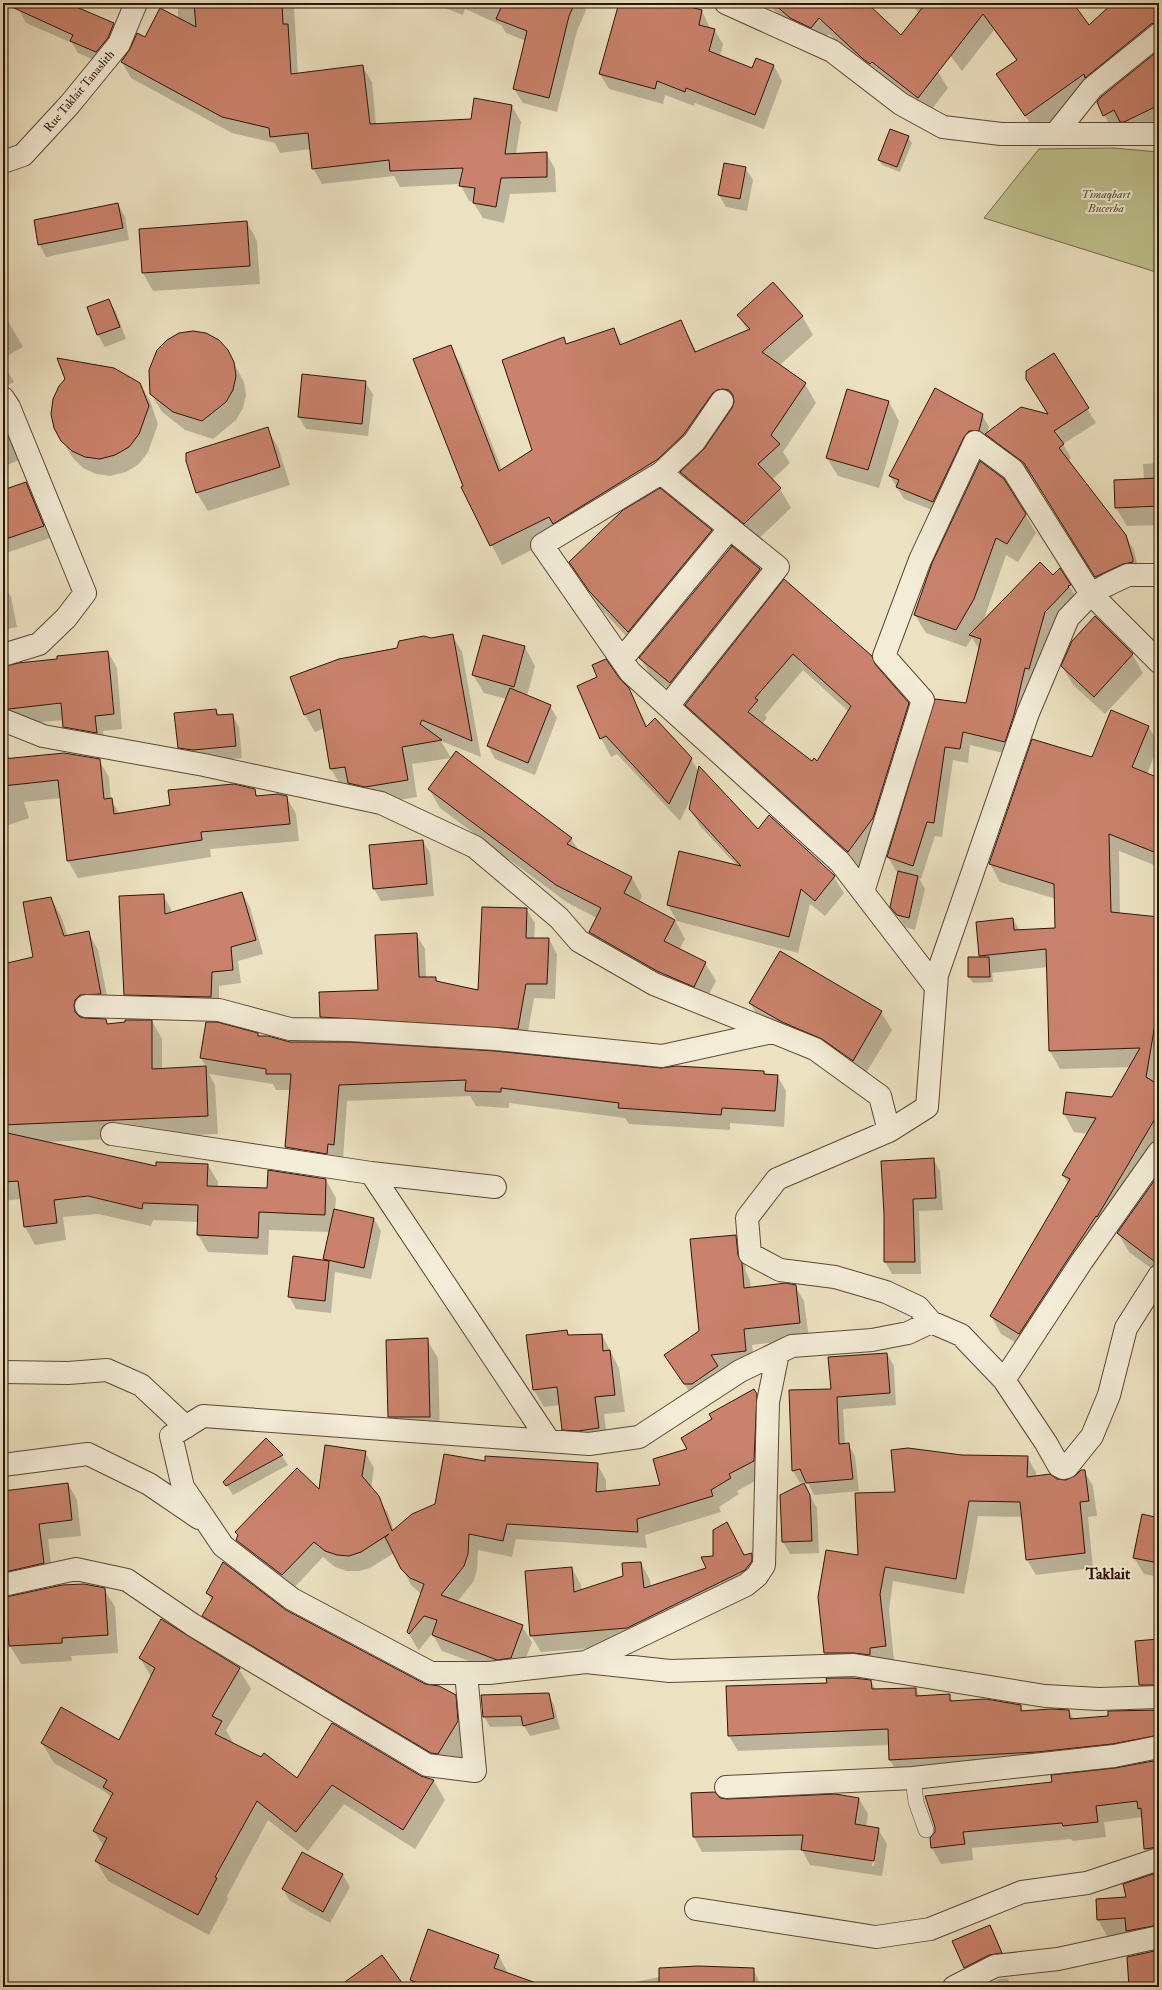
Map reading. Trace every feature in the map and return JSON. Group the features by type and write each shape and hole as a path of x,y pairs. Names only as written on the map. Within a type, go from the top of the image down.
{"street":[{"name":"Rue Taklait Tanaslith","path":"3,162 23,155 70,104 119,44 136,3"},
{"path":"726,3 832,51 901,104 943,127 1001,134 1159,134"},
{"path":"1056,133 1092,88 1159,34"},
{"path":"3,398 9,407 86,593 66,618 39,644 3,655"},
{"path":"722,401 694,442 661,473 542,546 630,672 840,862 936,987"},
{"path":"862,892 923,700 884,656 920,560 975,442 1013,470 1091,594 1159,662"},
{"path":"661,473 778,567 668,706"},
{"path":"622,659 730,528"},
{"path":"1159,575 1128,575 1091,594 1068,618 1028,713 937,975 927,1107 889,1132 777,1179 747,1218 750,1254 780,1270 835,1277 886,1292 918,1307 931,1322 960,1335 1004,1380 1046,1443 1059,1466 1063,1468 1067,1467 1092,1436 1109,1395 1126,1328 1159,1276"},
{"path":"3,720 43,736 204,764 381,803 475,847 559,918 579,941 654,984 815,1049 880,1096 889,1132"},
{"path":"86,1006 219,1010 290,1028 350,1030 496,1039 662,1056 772,1032"},
{"path":"112,1134 371,1173 494,1187"},
{"path":"1004,1380 1082,1260 1159,1152"},
{"path":"371,1173 549,1441"},
{"path":"931,1322 908,1333 872,1340 792,1346 740,1371 639,1437 589,1444 203,1416 171,1436 182,1487 223,1546 292,1599 431,1673 489,1673 586,1662 670,1671 854,1665 1045,1696 1099,1699 1159,1697"},
{"path":"586,1662 746,1585 757,1576 764,1565 768,1402 778,1353"},
{"path":"3,1372 68,1373 106,1370 141,1385 186,1427"},
{"path":"3,1465 88,1454 149,1484 208,1524"},
{"path":"3,1584 76,1569 127,1580 194,1625 427,1765 475,1771 466,1673"},
{"path":"726,1787 913,1778 1114,1756 1159,1747"},
{"path":"696,1909 876,1937 930,1929 1022,1892 1087,1883 1159,1859"},
{"path":"954,1987 995,1966 1058,1959 1159,1937"}],"lane":[{"path":"913,1778 916,1802 926,1830"}],"green space":[{"name":"Timaqbart Bucerba","path":"1113,148 1159,152 1159,273 984,218 1039,149"}],"building":[{"path":"3,3 67,3 114,23 108,38 96,52 70,41 73,35"},
{"path":"194,3 282,3 283,24 288,24 291,74 363,65 370,124 471,119 474,98 512,105 505,154 547,152 547,177 501,178 496,207 473,203 475,188 459,186 463,168 390,171 389,160 312,169 308,133 270,137 269,128 222,117 121,62 130,49 137,33 145,37 160,8 196,27"},
{"path":"503,3 575,3 569,16 549,98 513,89 527,31 496,19"},
{"path":"619,3 675,3 702,10 699,25 715,29 709,51 752,68 756,58 774,65 755,115 686,88 685,92 657,81 655,89 599,74"},
{"path":"773,3 867,3 901,35 926,3 1073,3 1089,25 1113,3 1159,3 1159,22 1151,24 1085,78 1084,74 1025,116 996,74 1017,60 983,14 918,98 872,62 870,64 862,58 819,18 811,28 790,18"},
{"path":"1159,50 1159,105 1124,122 1120,122 1114,110 1103,116 1097,102 1101,97"},
{"path":"890,129 909,136 897,167 878,160"},
{"path":"724,163 746,167 740,199 718,195"},
{"path":"118,203 123,228 38,245 34,220"},
{"path":"247,221 250,266 142,273 139,229"},
{"path":"773,282 803,316 762,352 806,383 771,435 780,444 758,464 781,488 744,524 680,472 704,449 732,408 734,402 733,395 729,390 723,389 717,390 712,394 684,434 658,459 553,524 549,517 490,546 461,487 463,486 413,359 451,345 499,471 532,450 502,360 564,337 566,344 614,328 620,345 681,320 695,352 750,329 737,315"},
{"path":"109,299 120,327 97,335 87,307"},
{"path":"193,331 206,333 219,340 228,350 234,362 236,376 233,390 226,402 202,421 173,412 150,394 149,370 157,350 167,340 179,333"},
{"path":"1054,353 1089,408 1054,431 1064,444 1059,448 1126,535 1133,559 1133,562 1123,564 1095,577 1024,463 985,434 1021,407 1048,414 1026,379 1026,371"},
{"path":"57,358 114,368 140,383 149,406 139,434 129,447 115,455 100,459 85,457 72,451 61,441 54,428 51,414 53,399 59,386 65,379"},
{"path":"302,374 366,381 362,424 298,417"},
{"path":"935,388 983,414 979,431 969,431 964,437 933,502 896,487 899,480 889,476"},
{"path":"847,389 889,401 868,470 826,458"},
{"path":"268,427 280,467 196,493 186,461 186,453"},
{"path":"980,461 1004,479 1026,514 1007,544 996,538 974,599 956,630 914,615 932,563"},
{"path":"1159,478 1159,506 1115,508 1114,480"},
{"path":"26,482 44,526 3,540 3,490"},
{"path":"660,488 712,530 628,632 589,591 569,562 623,510"},
{"path":"732,546 760,569 670,683 639,658"},
{"path":"1040,562 1053,575 1060,568 1071,585 1068,586 1069,587 1045,612 1029,669 1025,668 1014,715 1005,742 963,732 960,749 945,747 934,823 927,822 913,866 887,857 935,699 966,703 981,639 969,635"},
{"path":"784,579 872,656 875,664 909,703 873,818 848,852 685,705","holes":["793,654 851,706 817,761 814,758 812,761 748,712 758,700 755,698"]},
{"path":"1095,616 1133,654 1094,697 1061,666 1072,641"},
{"path":"453,634 472,741 422,720 420,724 442,740 402,747 408,780 365,787 348,783 345,767 330,769 320,709 304,715 290,677 339,659 397,648 399,641 424,636 431,638"},
{"path":"483,635 525,646 514,687 472,675"},
{"path":"108,651 114,714 95,716 97,733 63,727 61,703 9,709 3,708 3,667 18,663 57,659 57,656"},
{"path":"606,659 620,679 629,688 646,727 655,718 692,758 669,804 606,736 600,739 577,686 597,677 592,665"},
{"path":"510,688 551,705 528,763 487,746"},
{"path":"216,709 217,715 233,714 236,746 193,750 178,748 174,713"},
{"path":"1111,710 1149,726 1132,767 1159,778 1159,854 1109,834 1111,912 1159,917 1159,1001 1146,1077 1159,1085 1159,1112 1097,1217 1096,1216 1019,1334 990,1316 1070,1179 1062,1175 1096,1118 1063,1114 1066,1092 1112,1097 1140,1048 1049,1051 1046,949 979,956 976,922 1013,918 1014,930 1055,928 1054,884 989,864 1032,739 1092,757"},
{"path":"456,751 572,838 567,844 632,877 624,893 675,920 664,941 706,962 694,987 657,971 589,932 601,908 556,885 428,789"},
{"path":"64,753 100,759 104,799 112,798 114,814 170,805 168,790 234,784 255,789 256,796 278,794 287,796 290,824 201,832 202,840 67,861 58,780 3,786 3,759"},
{"path":"699,766 758,829 769,815 835,876 815,901 801,889 789,937 667,905 679,851 741,866 689,809"},
{"path":"423,840 427,884 373,889 369,845"},
{"path":"898,871 918,876 909,918 897,915 890,907"},
{"path":"242,892 256,940 231,947 233,970 212,972 211,997 124,995 119,896 164,894 165,914"},
{"path":"51,897 64,936 89,931 101,994 80,995 75,1000 75,1012 80,1017 106,1019 107,1024 125,1022 125,1020 152,1020 152,1069 206,1066 208,1116 3,1125 3,964 33,957 23,902"},
{"path":"482,907 527,908 526,938 549,938 547,984 526,984 518,1029 320,1017 319,992 378,990 375,935 417,933 419,977 436,977 436,981 478,990"},
{"path":"780,951 882,1011 853,1061 822,1039 782,1022 749,1003"},
{"path":"968,957 989,957 990,977 968,977"},
{"path":"206,1022 217,1022 258,1033 258,1036 268,1036 290,1042 350,1042 495,1051 661,1068 676,1066 764,1071 764,1074 778,1075 775,1111 722,1108 721,1115 618,1108 619,1103 501,1088 501,1092 465,1091 466,1080 339,1085 334,1145 328,1144 327,1154 285,1147 291,1074 266,1074 266,1069 200,1058"},
{"path":"3,1132 156,1166 156,1162 208,1164 207,1186 267,1188 268,1170 326,1179 325,1215 259,1212 258,1238 197,1235 198,1205 143,1203 142,1209 88,1196 54,1200 57,1223 24,1227 18,1181 3,1182"},
{"path":"934,1158 936,1198 913,1199 915,1262 884,1262 884,1214 881,1161"},
{"path":"1159,1174 1159,1264 1158,1264 1117,1233"},
{"path":"334,1209 374,1218 364,1268 323,1259"},
{"path":"736,1235 738,1255 742,1263 744,1288 786,1283 796,1285 800,1323 744,1329 746,1351 711,1355 718,1366 692,1384 684,1384 664,1355 699,1331 690,1239"},
{"path":"293,1256 329,1261 325,1301 288,1297"},
{"path":"567,1330 568,1335 602,1334 603,1351 610,1350 615,1395 595,1397 599,1428 578,1431 562,1430 557,1387 533,1390 526,1335"},
{"path":"428,1338 430,1417 388,1417 386,1340"},
{"path":"887,1353 890,1393 837,1397 839,1444 849,1443 853,1479 806,1483 800,1469 792,1471 789,1390 831,1389 828,1357"},
{"path":"754,1389 757,1394 754,1461 729,1474 731,1478 711,1490 713,1496 637,1519 638,1532 507,1524 503,1541 469,1534 468,1554 464,1566 441,1595 523,1625 511,1658 497,1660 432,1635 437,1620 424,1616 409,1634 407,1632 424,1584 410,1578 401,1569 385,1537 389,1534 361,1552 349,1556 337,1555 325,1551 314,1542 282,1575 236,1540 238,1535 235,1532 297,1468 319,1489 325,1445 366,1451 362,1476 379,1496 392,1531 412,1514 435,1504 444,1454 485,1461 485,1456 598,1463 596,1492 660,1485 653,1459 687,1449 681,1438 712,1419 709,1414"},
{"path":"266,1438 283,1455 226,1486 223,1482"},
{"path":"908,1448 962,1455 1028,1456 1027,1477 1050,1474 1057,1479 1066,1480 1076,1475 1081,1470 1085,1470 1089,1501 1080,1502 1085,1553 1026,1560 1020,1502 969,1501 956,1579 885,1567 880,1594 886,1646 870,1648 870,1655 854,1653 824,1653 818,1597 826,1550 858,1555 855,1493 895,1492 891,1450"},
{"path":"68,1483 72,1520 39,1524 44,1563 5,1572 3,1571 3,1491"},
{"path":"804,1483 810,1495 812,1541 782,1542 780,1495"},
{"path":"1142,1514 1159,1518 1159,1563 1133,1558"},
{"path":"727,1522 744,1555 752,1553 752,1561 745,1570 627,1628 530,1636 525,1571 572,1567 574,1592 623,1576 622,1563 641,1562 644,1588 706,1568 701,1557 713,1556 713,1530"},
{"path":"223,1562 286,1610 425,1684 439,1686 456,1695 458,1721 438,1754 431,1753 202,1616 213,1597 206,1593"},
{"path":"84,1584 105,1588 108,1635 62,1638 62,1643 9,1646 6,1597 62,1585"},
{"path":"161,1619 240,1668 212,1716 222,1721 215,1734 261,1757 264,1753 297,1778 332,1723 421,1776 434,1780 403,1830 332,1785 296,1832 257,1801 215,1877 217,1878 198,1915 95,1861 107,1838 93,1831 113,1793 103,1787 107,1780 41,1743 61,1707 119,1740 155,1668 139,1658"},
{"path":"1159,1639 1159,1685 1139,1685 1135,1641"},
{"path":"826,1678 871,1680 872,1689 916,1688 916,1696 950,1694 950,1701 986,1699 1021,1705 1021,1711 1051,1709 1069,1710 1070,1719 1108,1716 1108,1711 1159,1710 1159,1735 1112,1744 1037,1752 889,1760 888,1729 728,1736 726,1686 827,1683"},
{"path":"549,1693 554,1718 523,1726 521,1716 483,1717 481,1695"},
{"path":"1159,1760 1159,1847 1144,1849 1141,1808 1138,1809 1137,1801 1096,1806 1098,1822 1063,1826 1062,1823 963,1832 965,1844 931,1848 930,1838 935,1832 935,1827 925,1796 1052,1782 1051,1775 1115,1768"},
{"path":"715,1792 720,1798 727,1799 835,1794 859,1798 855,1824 879,1828 874,1861 801,1850 803,1835 693,1837 691,1793"},
{"path":"302,1852 343,1874 323,1912 282,1889"},
{"path":"1159,1872 1159,1925 1126,1931 1125,1918 1097,1920 1096,1899 1126,1897 1123,1884"},
{"path":"990,1925 1002,1953 989,1955 964,1968 952,1941"},
{"path":"428,1929 499,1955 494,1968 539,1984 539,1987 430,1987 410,1980"},
{"path":"1159,1950 1159,1987 1129,1987 1127,1957"},
{"path":"382,1955 405,1987 338,1987"},
{"path":"698,1966 754,1968 754,1987 659,1987 659,1968"}],"district":[{"name":"Taklait","path":"1108,1573"}]}
